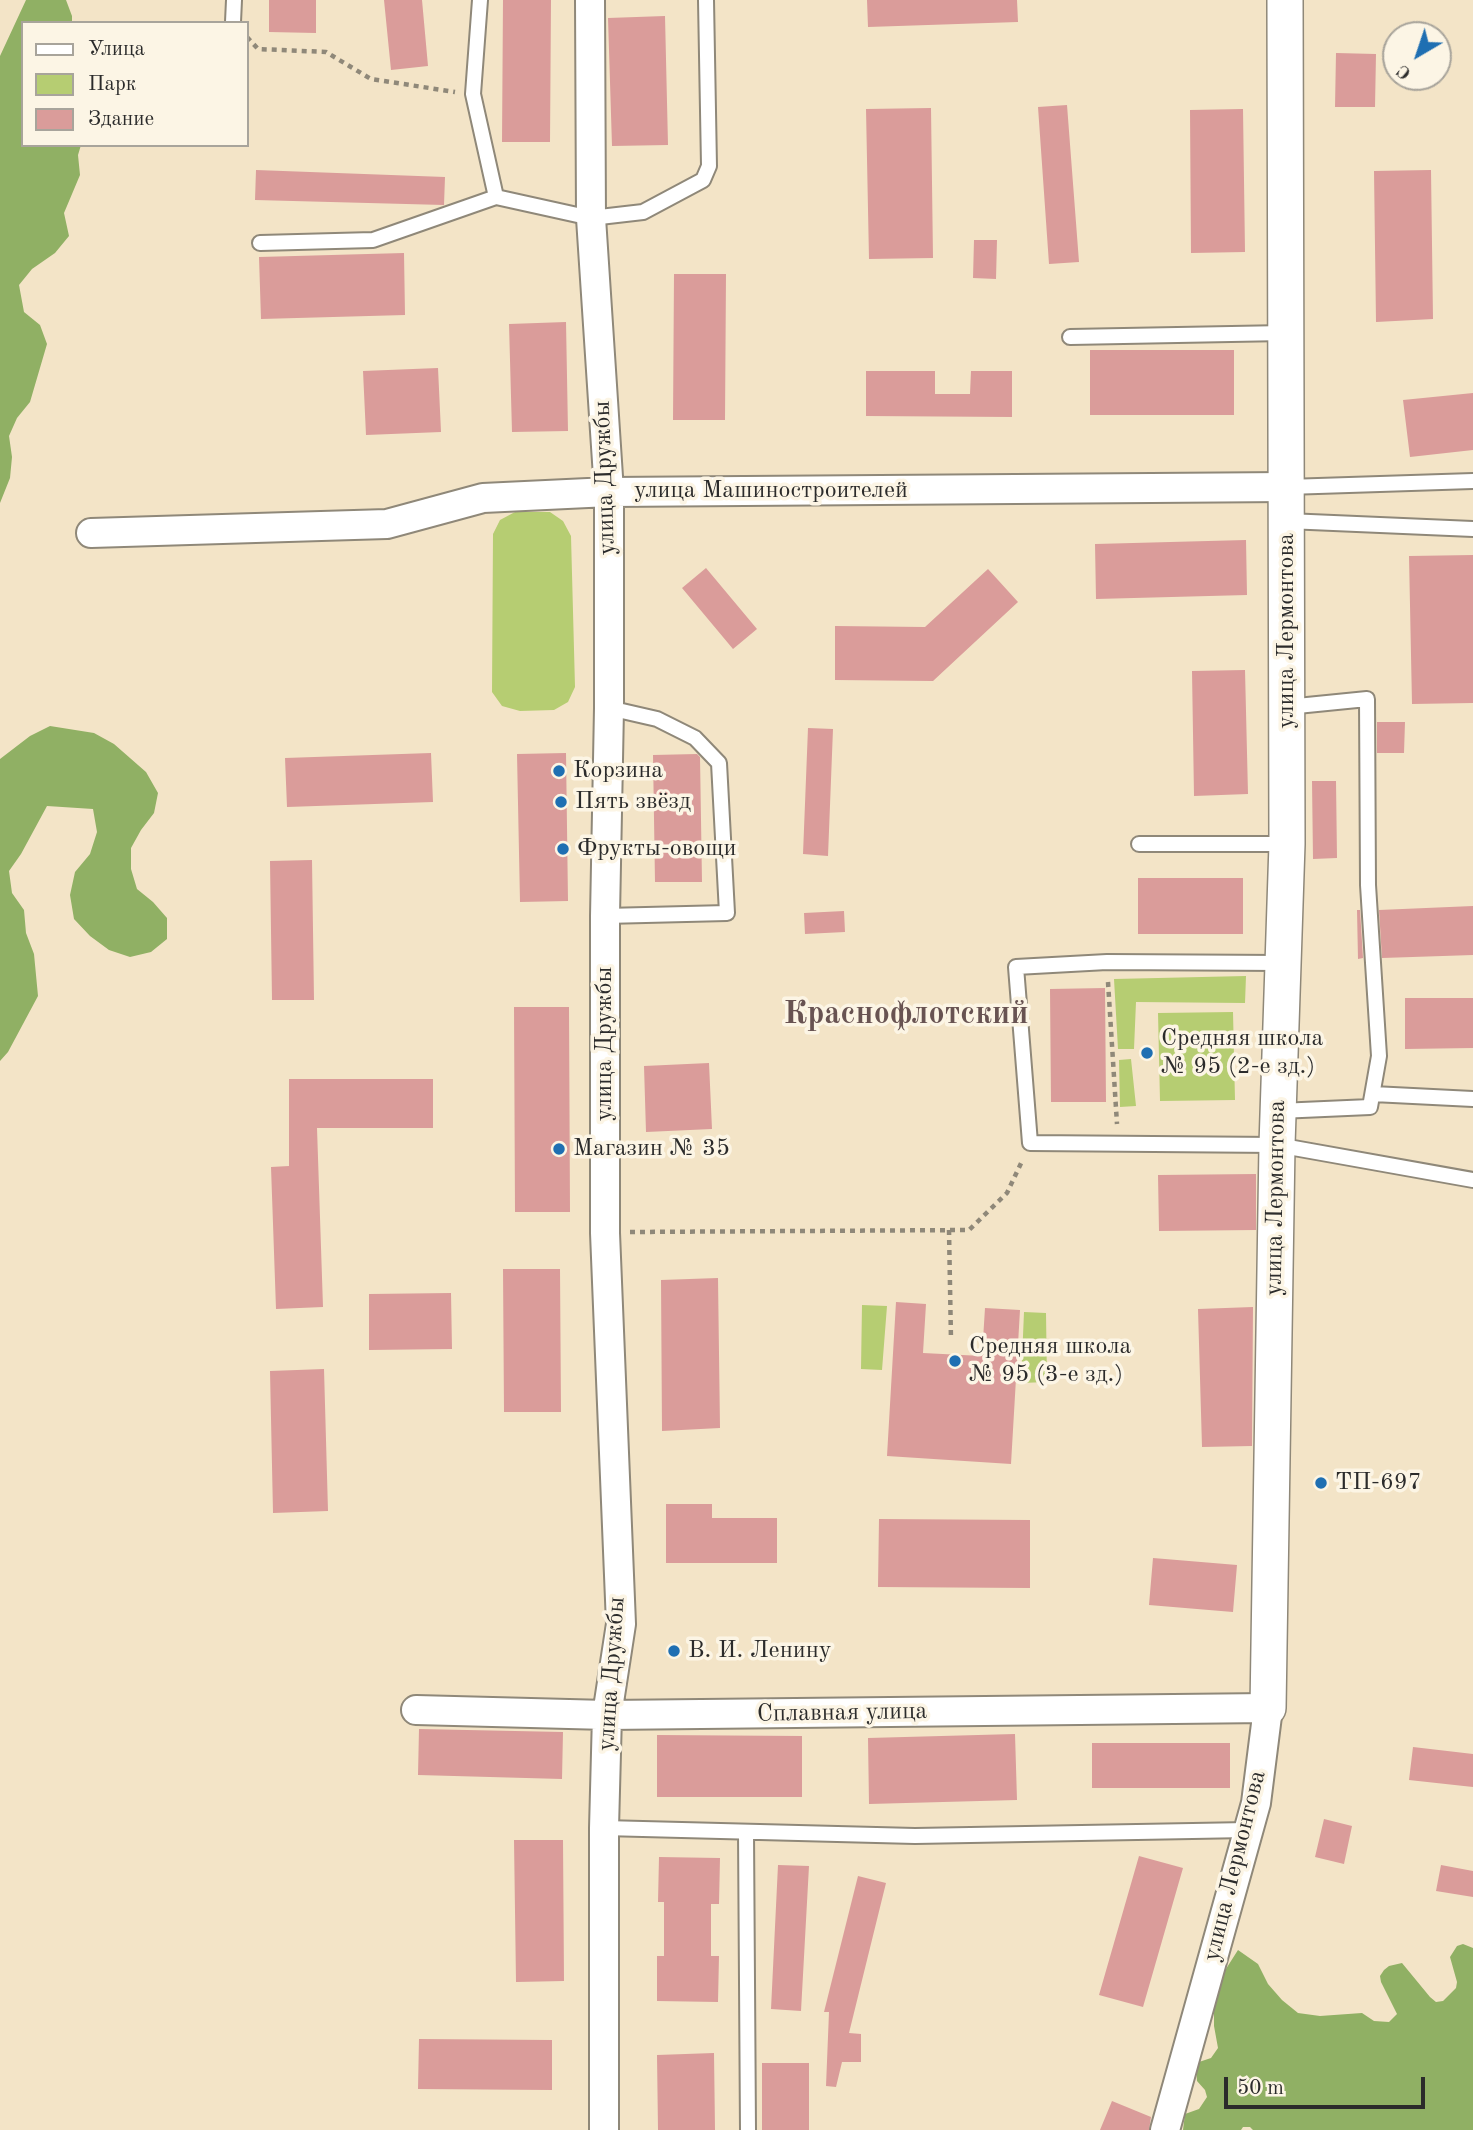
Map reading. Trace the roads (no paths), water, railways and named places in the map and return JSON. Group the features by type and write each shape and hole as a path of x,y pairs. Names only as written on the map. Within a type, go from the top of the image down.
{"street":[{"name":"улица Дружбы","path":"590,0 591,218 608,492 605,1233 621,1623 607,1715 604,1828 604,2130"},
{"name":"улица Лермонтова","path":"1165,2130 1256,1803 1268,1708 1277,1128 1287,844 1285,0"},
{"name":"улица Машиностроителей","path":"91,533 387,524 484,498 608,492 1287,504"},
{"name":"Сплавная улица","path":"416,1710 607,1715 1268,1708"}],"lane":[{"path":"233,21 234,0"},
{"path":"480,0 473,94 496,197"},
{"path":"260,243 373,240 496,197 591,218 643,212 703,180 709,166 706,0"},
{"path":"1070,337 1286,332"},
{"path":"1287,504 1473,481"},
{"path":"1287,504 1473,529"},
{"path":"1282,963 1107,962 1016,967 1030,1143 1118,1145 1277,1128 1370,1107 1379,1056 1368,885 1367,699 1287,707"},
{"path":"605,916 727,913 719,763 695,738 657,719 609,708"},
{"path":"1139,844 1287,844"},
{"path":"1373,1094 1473,1098"},
{"path":"1277,1128 1473,1181"},
{"path":"604,1828 915,1836 1248,1830"},
{"path":"746,1832 748,2130"}],"place":[{"name":"Корзина","path":"559,771"},
{"name":"Пять звёзд","path":"561,802"},
{"name":"Фрукты-овощи","path":"563,849"},
{"name":"Средняя школа № 95 (2-е зд.)","path":"1147,1053"},
{"name":"Магазин № 35","path":"559,1149"},
{"name":"Средняя школа № 95 (3-е зд.)","path":"955,1361"},
{"name":"ТП-697","path":"1321,1483"},
{"name":"В. И. Ленину","path":"674,1651"}],"district":[{"name":"Краснофлотский","path":"906,1015"}]}
